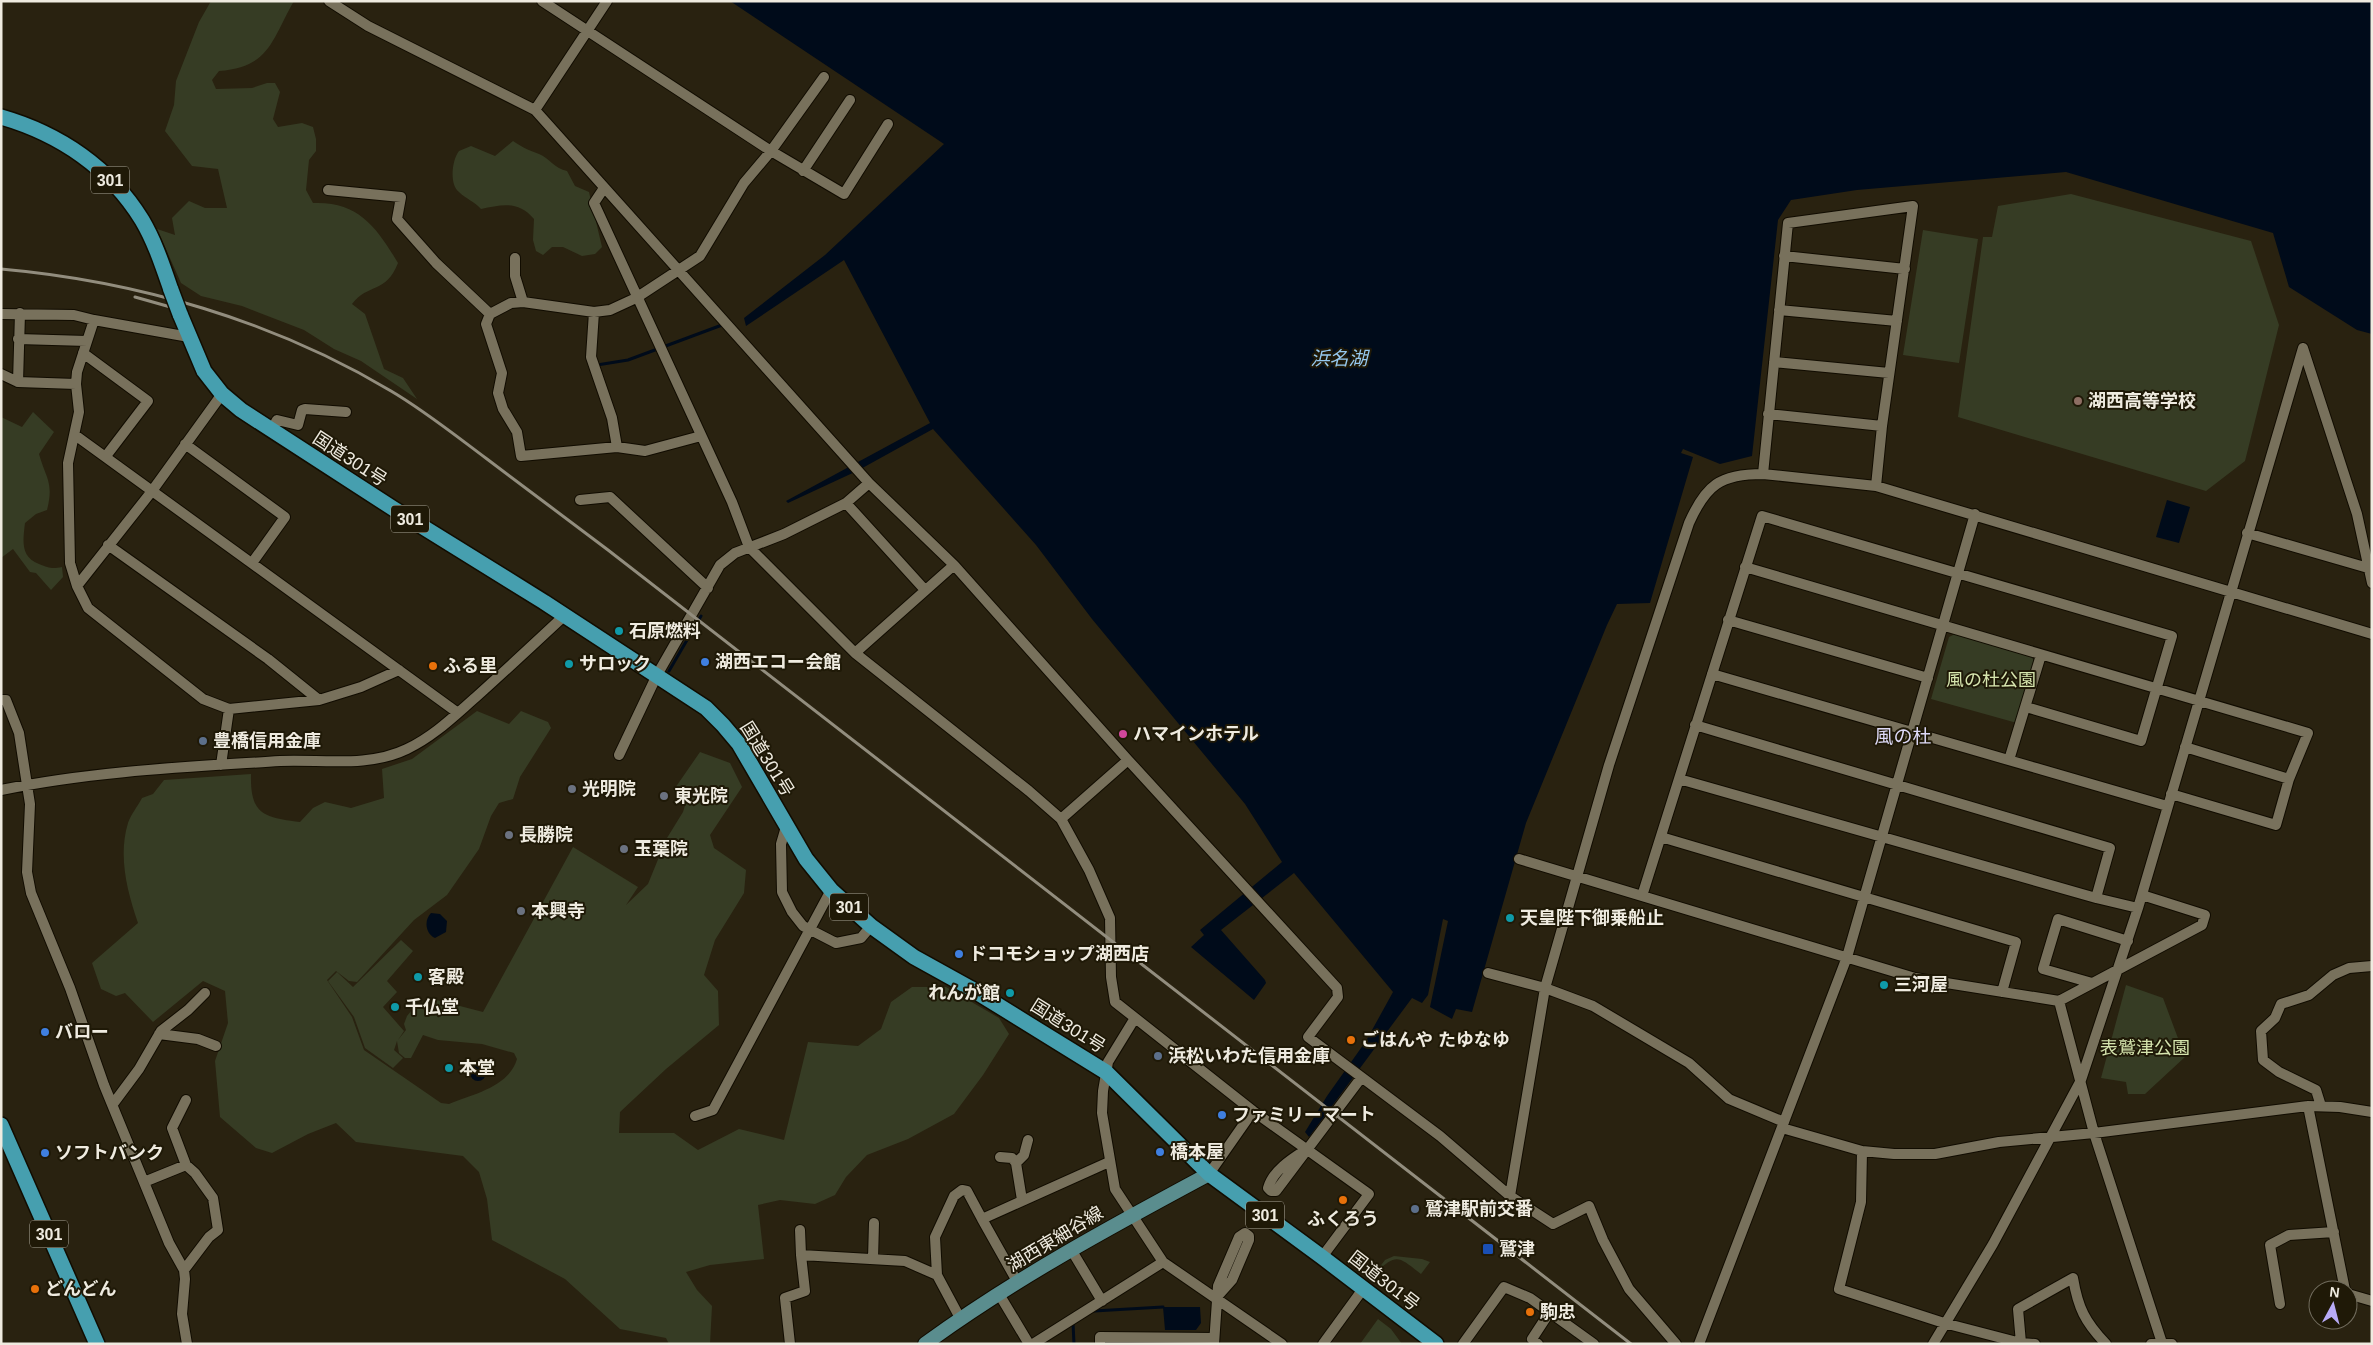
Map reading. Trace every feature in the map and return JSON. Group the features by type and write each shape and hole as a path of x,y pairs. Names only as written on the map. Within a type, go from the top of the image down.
{"highway":[{"name":"国道301号","path":"1,116 33,127 60,140 92,162 127,199 142,221 204,371 222,394 271,431 565,616 706,708 739,744 806,859 831,890 870,926 914,957 970,988 1106,1072 1209,1174 1436,1344"},
{"name":"301","path":"1,1125 97,1344"}],"main road":[{"name":"湖西東細谷線","path":"925,1344 960,1318 1018,1283 1133,1215 1209,1174"}],"street":[{"path":"329,1 368,26 535,110 566,142 604,188 852,461 869,483 954,565 1128,760 1336,988 1338,997 1308,1037 1440,1136 1510,1196 1553,1224 1589,1206 1603,1240 1629,1289 1676,1344"},
{"path":"542,1 586,32 770,151 844,194 888,124"},
{"path":"535,110 607,1"},
{"path":"701,436 644,451 617,447 521,456 517,432 503,409 498,392 502,373 486,324 490,314 511,303 523,302 594,312 610,310 636,298 700,256 744,183 824,78"},
{"path":"804,170 850,100"},
{"path":"604,188 594,203 636,298 736,510 749,547 854,654 1022,785 1062,819 1090,870 1110,918 1111,977 1115,1002 1253,1111 1369,1194 1322,1257"},
{"path":"328,190 401,197 397,219 436,263 490,314"},
{"path":"1763,474 1788,223 1913,206 1882,426 1876,486"},
{"path":"1784,256 1905,269"},
{"path":"515,258 515,276 523,302"},
{"path":"1779,310 1897,321"},
{"path":"594,312 591,357 612,418 617,447"},
{"path":"18,382 20,313"},
{"path":"1,314 74,315 189,337"},
{"path":"94,320 86,342 76,384 79,412 68,463 70,563 77,586 88,608 203,699 229,709 319,700 361,687 398,670"},
{"path":"18,339 86,342"},
{"path":"1933,1344 1993,1244 2081,1080 2119,970 2142,895 2302,348 2357,514 2370,575"},
{"path":"83,353 148,401 106,456"},
{"path":"1774,362 1890,374"},
{"path":"1,374 18,382 76,384"},
{"path":"77,586 152,490 222,394"},
{"path":"271,431 277,420 298,425 302,410 305,409 346,412"},
{"path":"1768,414 1882,426"},
{"path":"74,435 106,456 458,713"},
{"path":"185,444 285,517 252,563"},
{"path":"1510,1196 1545,988 1576,878 1627,706 1689,524 1698,502 1708,489 1719,481 1745,474 1763,474 1876,486 2372,634"},
{"path":"619,755 657,675 720,565 735,552 784,534 846,503 869,483"},
{"path":"580,500 610,496 708,588"},
{"path":"846,503 925,590"},
{"path":"1700,1344 1847,958 1975,514"},
{"path":"1642,896 1762,516 2172,636 2142,741 2026,707"},
{"path":"2248,533 2370,575"},
{"path":"108,545 268,659 319,700"},
{"path":"854,654 954,565"},
{"path":"1745,567 2308,734 2289,779 2276,825 2171,794"},
{"path":"1,790 117,773 288,761 362,761 389,756 406,750 434,734 565,616"},
{"path":"1728,620 1928,678"},
{"path":"2010,760 2041,655"},
{"path":"1712,674 2167,806"},
{"path":"1,700 6,700 19,732 30,804 27,872 31,893 70,988 104,1085 169,1243 184,1270 182,1314 187,1344"},
{"path":"221,765 229,709"},
{"path":"1696,726 2110,848 2096,898"},
{"path":"2185,747 2289,779"},
{"path":"1062,819 1128,760"},
{"path":"1679,779 1881,838 2138,908"},
{"path":"786,827 781,844 782,892 792,912 803,926 836,943 861,938 870,926"},
{"path":"1661,837 2016,942 2002,992"},
{"path":"1519,859 1576,878 1915,978 2059,1001 2202,925 2205,915 2142,895"},
{"path":"695,1116 713,1110 758,1037 831,890"},
{"path":"2092,983 2043,969 2058,919 2128,941"},
{"path":"2321,1106 2316,1090 2279,1072 2263,1060 2261,1031 2275,1018 2281,1004 2310,995 2333,975 2349,968 2372,966"},
{"path":"1488,973 1545,988 1593,1006 1689,1063 1729,1099 1783,1125 1862,1151 1935,1154 1999,1142 2094,1133 2308,1106 2372,1112"},
{"path":"113,1104 139,1069 159,1034 205,993"},
{"path":"2059,1001 2094,1133 2157,1343 2172,1344"},
{"path":"1135,1018 1108,1062 1106,1072 1102,1113 1115,1189 1163,1262 1282,1344"},
{"path":"159,1034 198,1039 216,1046"},
{"path":"1306,1148 1361,1078"},
{"path":"184,1270 209,1237 218,1230 213,1198 195,1173 186,1165 172,1128 186,1100"},
{"path":"2308,1106 2343,1280"},
{"path":"1209,1174 1253,1111"},
{"path":"1016,1163 1024,1154 1028,1140"},
{"path":"1862,1151 1861,1202 1839,1289 1944,1323 2022,1343 2035,1344"},
{"path":"1000,1157 1012,1158 1016,1163 1022,1200"},
{"path":"982,1219 1109,1162"},
{"path":"144,1182 186,1165"},
{"path":"960,1318 937,1276 935,1238 954,1196 962,1190 966,1191 1018,1283"},
{"path":"872,1258 874,1223"},
{"path":"790,1344 785,1298 805,1291 800,1255 800,1230"},
{"path":"2280,1304 2270,1246 2289,1235 2334,1232"},
{"path":"1100,1344 1100,1337 1169,1341 1214,1341 1216,1298 1220,1281 1239,1236 1246,1233 1249,1236 1249,1240 1232,1280 1216,1298"},
{"path":"1072,1251 1102,1301"},
{"path":"800,1255 905,1261 937,1276"},
{"path":"1000,1294 1031,1344 1163,1262"},
{"path":"2022,1343 2018,1309 2073,1278 2080,1310 2092,1330 2106,1344"},
{"path":"1463,1344 1504,1287 1530,1298 1594,1344"},
{"path":"1324,1344 1363,1289"},
{"path":"2358,1297 2372,1301"},
{"path":"1538,1344 1532,1339 1549,1313"}],"green space":[{"path":"211,1 294,1 274,40 259,58 249,64 219,71 212,80 216,89 252,88 267,83 275,83 280,92 273,119 278,127 302,123 313,127 316,151 309,160 306,190 313,203 343,207 365,219 374,228 398,263 388,280 358,297 352,304 365,314 384,369 403,378 417,399 361,361 334,349 304,330 242,306 201,296 181,283 157,229 175,235 172,218 189,201 205,208 227,208 218,169 192,166 165,131 174,105 176,81 199,22"},
{"path":"513,141 567,171 575,186 589,192 602,247 595,254 582,256 563,247 552,247 543,255 536,251 533,240 534,219 528,213 510,205 481,209 456,188 453,172 459,151 471,146 495,156"},
{"path":"2071,194 2251,241 2279,325 2245,461 2206,491 1958,417 1983,237 1992,237 1998,206"},
{"path":"1923,230 1978,239 1959,363 1903,355"},
{"path":"33,412 54,432 39,454 50,493 47,510 36,514 25,523 24,547 33,561 51,568 62,567 63,577 51,590 36,573 30,572 13,549 1,558 1,417 22,427"},
{"name":"風の杜公園","path":"1955,634 2030,655 2035,662 2017,723 1931,699 1949,637"},
{"path":"477,711 509,724 521,711 548,722 551,728 520,777 513,799 499,803 491,816 479,849 447,895 414,920 357,982 349,981 336,971 327,980 352,1017 364,1050 441,1103 449,1104 479,1093 498,1083 513,1069 517,1059 514,1053 482,1044 438,1040 423,1035 411,1058 405,1058 399,1053 397,1041 394,1050 403,1058 393,1068 365,1048 354,1017 328,981 337,972 353,987 401,940 413,951 387,981 397,992 383,1007 404,1031 398,1040 406,1030 404,1024 407,1016 416,1005 433,999 483,1012 573,847 638,887 626,905 648,884 659,857 665,851 667,838 683,812 687,799 673,791 700,752 730,763 742,787 710,835 714,848 746,870 744,893 715,940 704,975 718,991 719,1025 666,1069 620,1112 619,1133 674,1133 698,1150 739,1129 784,1140 808,1042 858,1046 881,1029 891,1002 912,987 946,987 999,1018 1009,1034 983,1075 954,1114 908,1139 867,1155 846,1177 835,1195 815,1204 780,1200 758,1205 764,1259 710,1265 686,1272 697,1290 712,1306 710,1344 669,1344 666,1338 620,1329 565,1279 492,1240 487,1199 479,1172 463,1156 356,1142 336,1123 308,1134 272,1153 256,1148 220,1117 215,1061 228,1023 225,991 203,981 153,1022 125,993 116,996 101,989 92,963 138,923 130,899 125,873 124,848 128,823 142,798 153,794 164,780 251,774 253,798 262,812 277,818 300,822 313,808 325,802 351,808 384,798 382,769 412,759"},
{"name":"表鷲津公園","path":"2126,985 2163,998 2185,1057 2145,1094 2128,1094 2126,1082 2101,1078"},
{"path":"1394,1256 1422,1259 1430,1262 1421,1274 1407,1263 1398,1259 1388,1262 1375,1273 1385,1260"},
{"path":"1378,1319 1391,1329 1402,1344 1360,1344"}],"water":[{"name":"浜名湖","path":"730,1 2372,1 2372,334 2357,330 2289,287 2273,233 2066,172 1857,190 1791,200 1778,220 1752,456 1720,464 1683,449 1681,453 1693,457 1650,603 1617,604 1607,625 1526,823 1472,1012 1456,1009 1452,1019 1430,1007 1448,921 1443,919 1428,995 1422,1003 1412,998 1309,1137 1305,1132 1327,1096 1366,1041 1393,992 1294,873 1221,930 1265,980 1266,983 1254,1000 1191,947 1204,935 1200,930 1282,862 1245,804 1092,619 1036,545 933,429 857,471 788,503 786,501 930,423 844,260 746,326 744,318 825,255 944,144"},
{"path":"2167,500 2190,507 2179,543 2156,537"},
{"path":"431,913 440,914 447,921 446,932 435,938 427,930 427,919"},
{"path":"478,1065 484,1067 486,1073 484,1079 478,1081 472,1079 470,1073 472,1067"},
{"path":"1163,1307 1200,1307 1201,1323 1196,1330 1165,1330"}],"waterway":[{"path":"597,365 628,360 722,325"},
{"path":"669,671 701,616"},
{"path":"1094,1311 1163,1307"},
{"path":"1073,1323 1074,1344"}],"railway":[{"path":"1,269 103,283 203,308 300,344 346,366 416,407 608,550 1631,1344"},
{"path":"135,297 174,308"}],"place":[{"name":"湖西高等学校","path":"2078,401"},
{"name":"石原燃料","path":"619,631"},
{"name":"湖西エコー会館","path":"705,662"},
{"name":"サロック","path":"569,664"},
{"name":"ふる里","path":"433,666"},
{"name":"ハマインホテル","path":"1123,734"},
{"name":"豊橋信用金庫","path":"203,741"},
{"name":"光明院","path":"572,789"},
{"name":"東光院","path":"664,796"},
{"name":"長勝院","path":"509,835"},
{"name":"玉葉院","path":"624,849"},
{"name":"本興寺","path":"521,911"},
{"name":"天皇陛下御乗船止","path":"1510,918"},
{"name":"ドコモショップ湖西店","path":"959,954"},
{"name":"客殿","path":"418,977"},
{"name":"三河屋","path":"1884,985"},
{"name":"れんが館","path":"1010,993"},
{"name":"千仏堂","path":"395,1007"},
{"name":"バロー","path":"45,1032"},
{"name":"ごはんや たゆなゆ","path":"1351,1040"},
{"name":"浜松いわた信用金庫","path":"1158,1056"},
{"name":"本堂","path":"449,1068"},
{"name":"ファミリーマート","path":"1222,1115"},
{"name":"橋本屋","path":"1160,1152"},
{"name":"ソフトバンク","path":"45,1153"},
{"name":"ふくろう","path":"1343,1200"},
{"name":"鷲津駅前交番","path":"1415,1209"},
{"name":"鷲津","path":"1488,1249"},
{"name":"どんどん","path":"35,1289"},
{"name":"駒忠","path":"1530,1312"}],"district":[{"name":"風の杜","path":"1903,736"}]}
